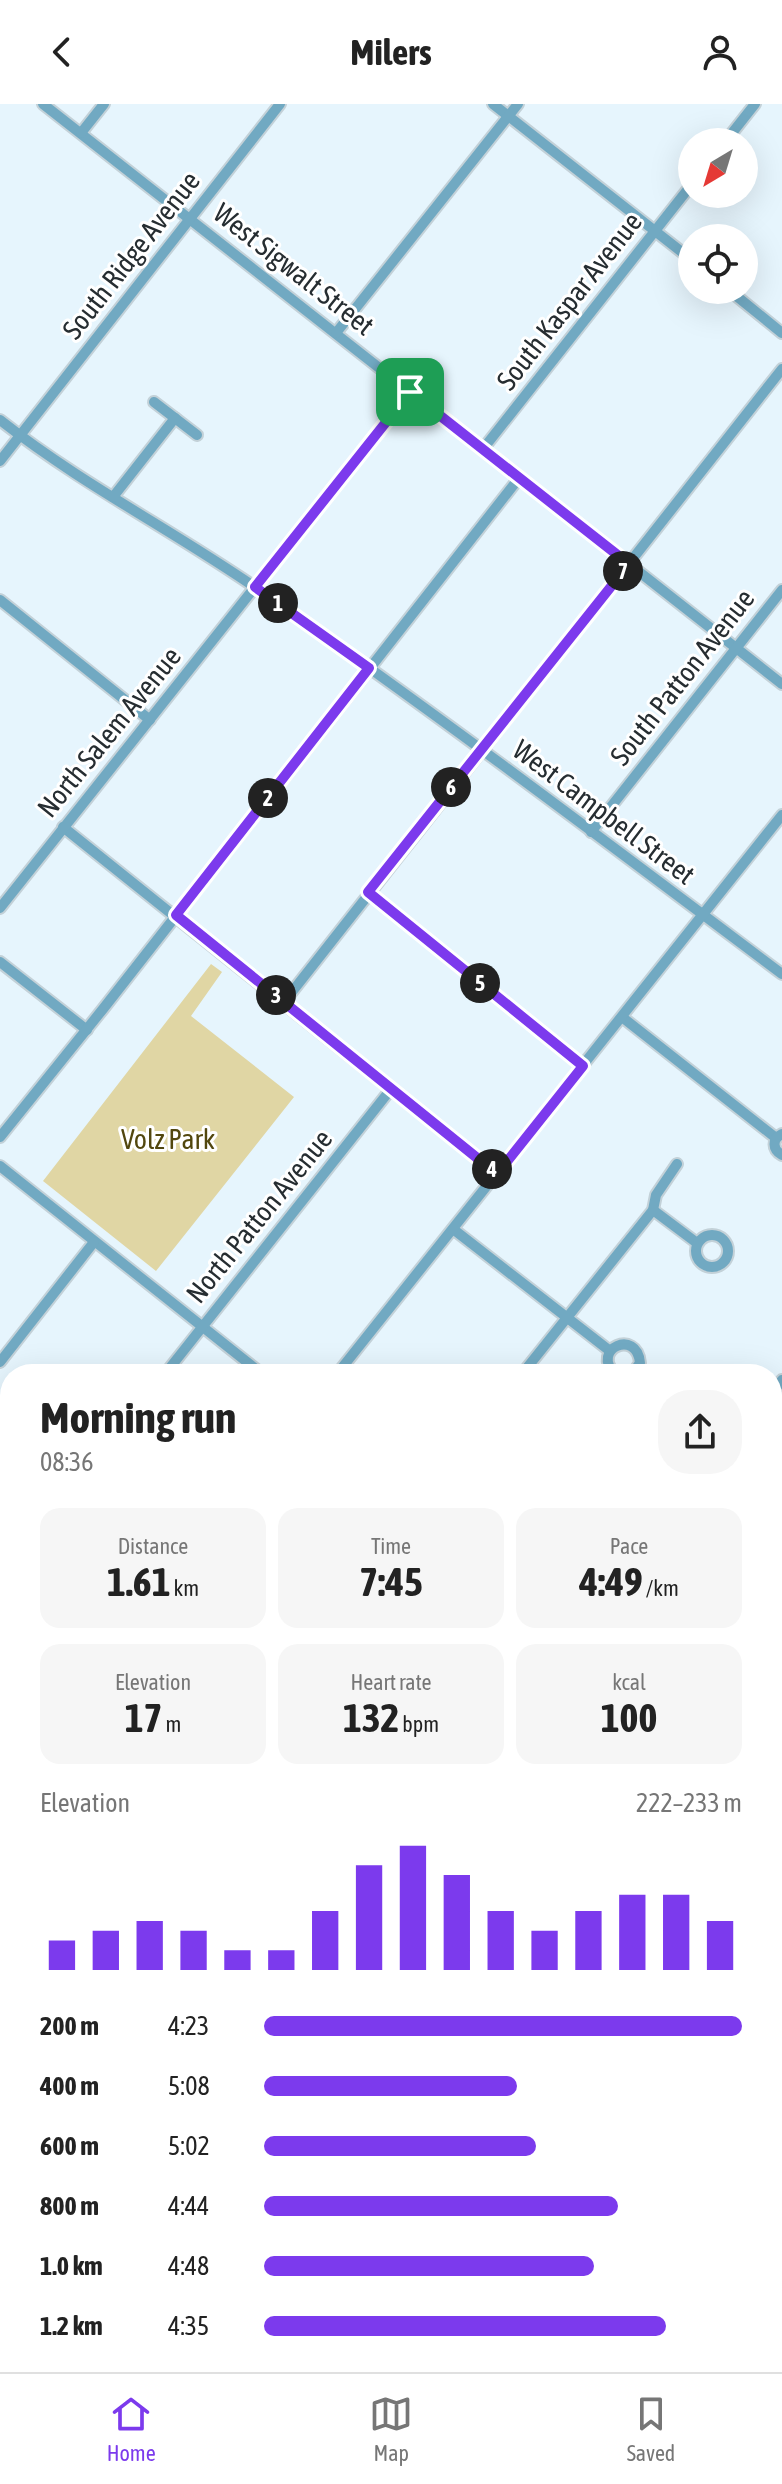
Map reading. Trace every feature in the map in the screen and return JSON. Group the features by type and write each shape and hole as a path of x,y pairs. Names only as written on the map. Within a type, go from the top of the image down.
{"street":[{"name":"West Sigwalt Street","path":"43,104 782,684"},
{"path":"81,133 104,104"},
{"name":"South Ridge Avenue","path":"0,461 280,104"},
{"path":"493,104 678,249"},
{"path":"336,333 518,104"},
{"path":"736,128 755,104"},
{"name":"South Kaspar Avenue","path":"483,449 678,202"},
{"path":"746,304 782,333"},
{"path":"284,1002 782,369"},
{"name":"North Salem Avenue","path":"0,908 410,392"},
{"path":"154,402 197,435"},
{"path":"113,497 175,418"},
{"name":"West Campbell Street","path":"0,420 113,497 255,587 782,974"},
{"path":"0,1137 519,478"},
{"name":"South Patton Avenue","path":"591,832 782,590"},
{"path":"0,600 150,720"},
{"path":"345,1364 782,815"},
{"path":"63,827 497,1174"},
{"path":"368,892 583,1066"},
{"path":"0,962 87,1030"},
{"path":"622,1017 779,1136 775,1148 782,1155"},
{"name":"North Patton Avenue","path":"173,1364 391,1089"},
{"path":"530,1364 653,1210 656,1195 677,1164"},
{"path":"0,1166 249,1364"},
{"path":"653,1210 697,1243"},
{"path":"453,1229 610,1351"},
{"path":"0,1362 94,1242"},
{"path":"609,1364 610,1351 622,1344 636,1349 639,1364"}],"green space":[{"name":"Volz Park","path":"211,964 222,972 191,1016 294,1097 156,1271 43,1181"}],"route":[{"path":"410,392 629,564 368,892 583,1066 497,1174 176,915 369,668 255,587 410,392"}]}
